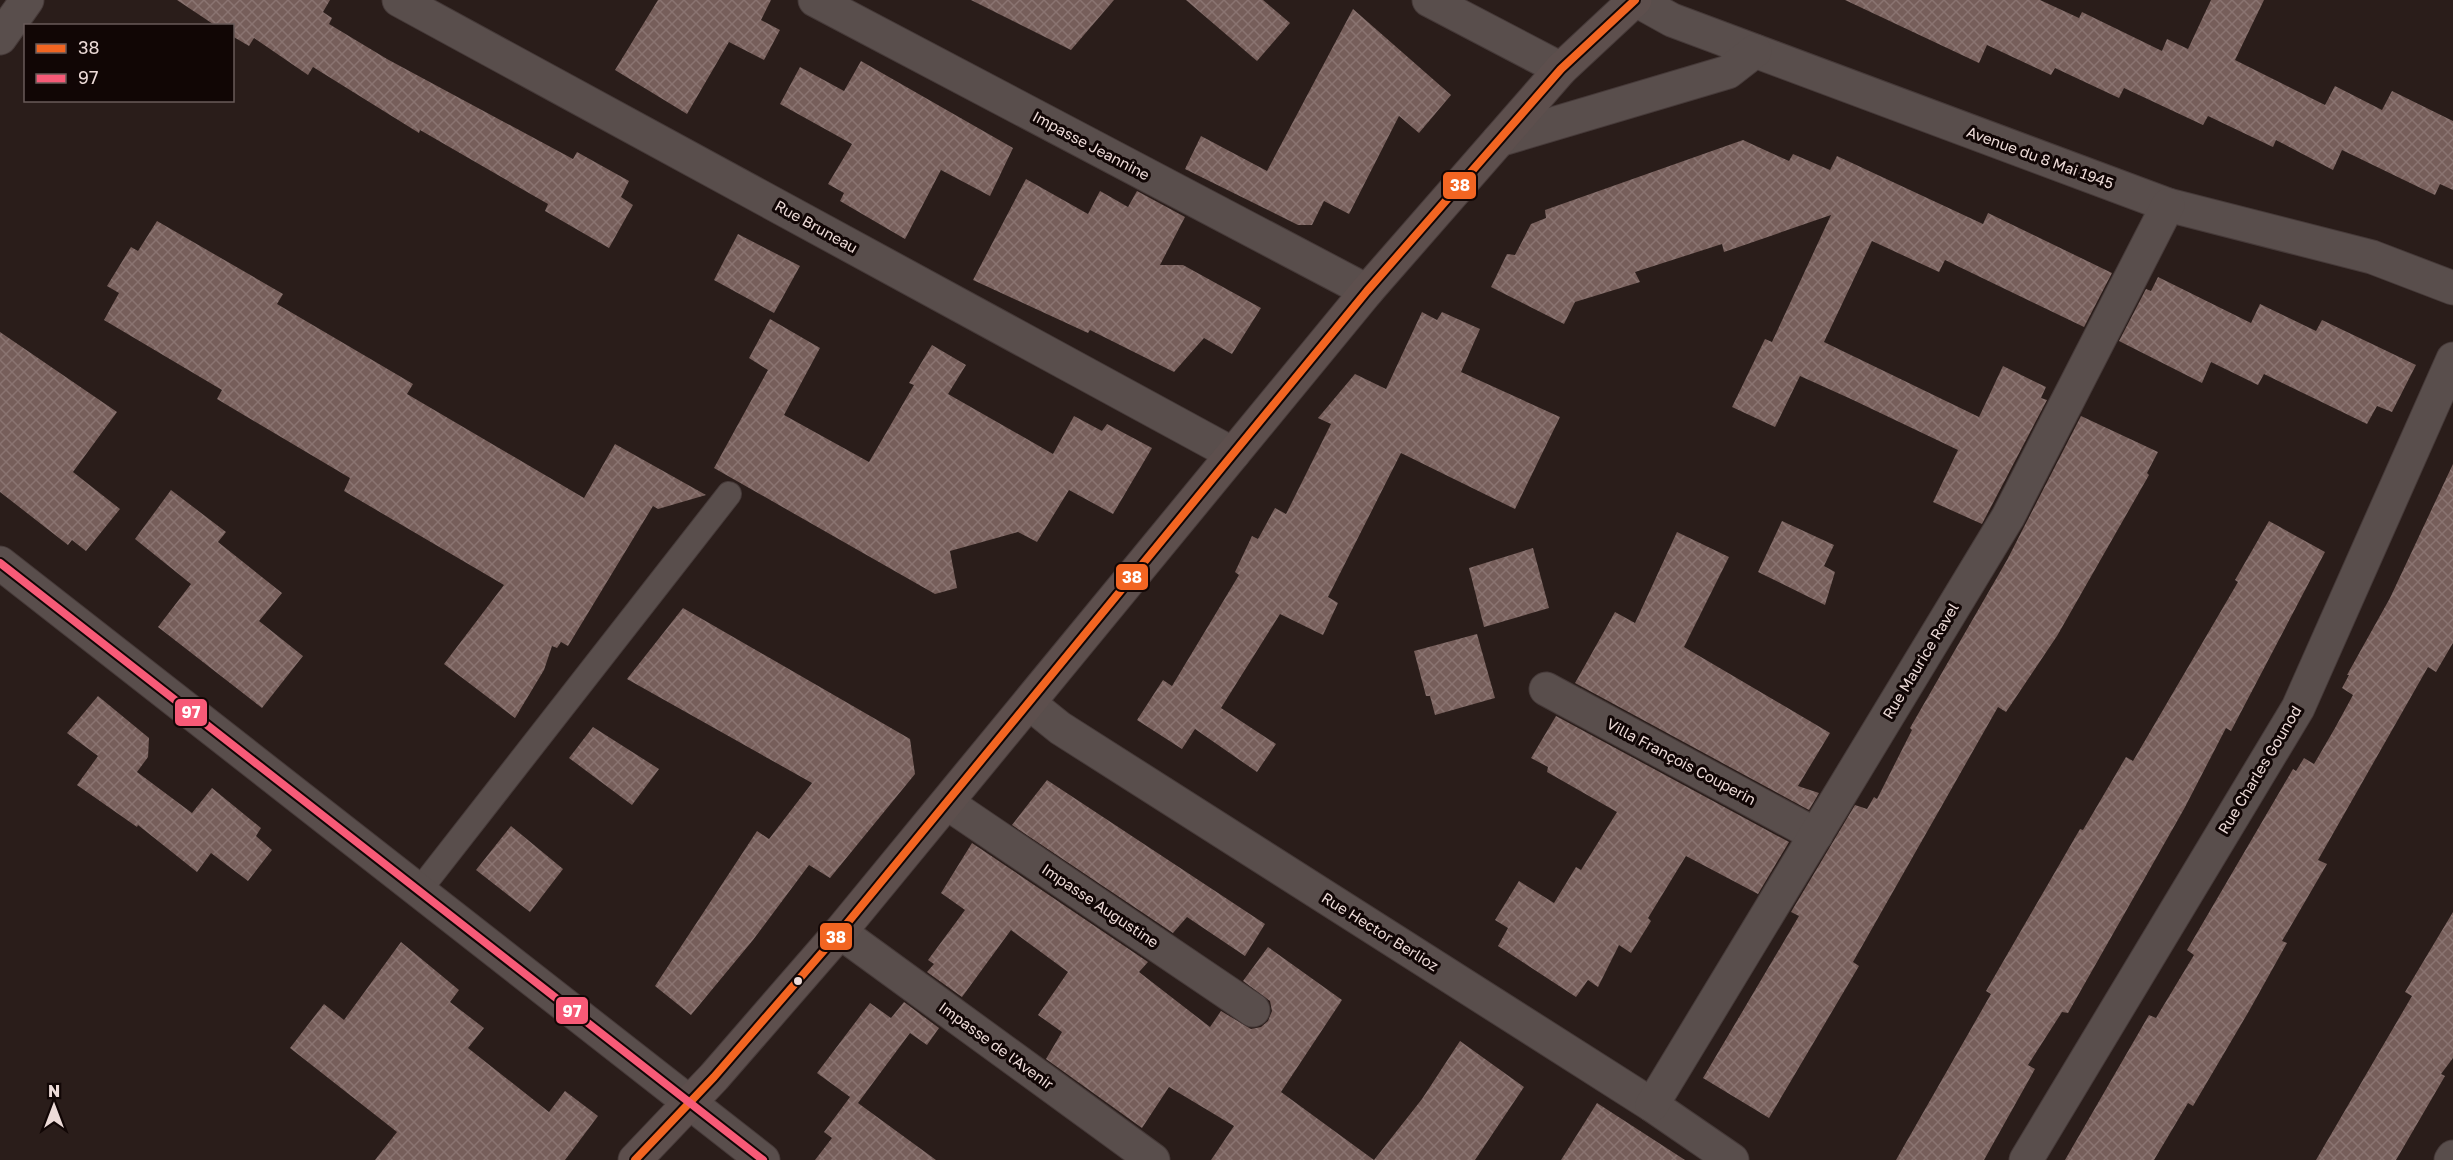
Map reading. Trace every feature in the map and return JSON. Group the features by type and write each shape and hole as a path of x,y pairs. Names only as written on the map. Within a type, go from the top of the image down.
{"main road":[{"path":"635,1160 690,1104 840,932 1367,291 1561,69 1636,0"}],"street":[{"path":"0,38 27,0"},
{"name":"Rue Bruneau","path":"399,0 1233,454"},
{"name":"Impasse Jeannine","path":"815,0 1367,291"},
{"path":"1429,0 1561,69"},
{"name":"Avenue du 8 Mai 1945","path":"1636,0 1672,20 2168,205 2372,257 2453,288"},
{"path":"1499,140 1728,72 1755,51"},
{"name":"Rue Maurice Ravel","path":"1652,1105 2008,517 2168,205"},
{"name":"Rue Charles Gounod","path":"2026,1160 2298,708 2453,358"},
{"path":"0,563 418,892 764,1160"},
{"name":"Villa François Couperin","path":"1546,689 1816,835"},
{"name":"Rue Hector Berlioz","path":"1029,702 1060,728 1652,1105 1732,1160"},
{"name":"Impasse Augustine","path":"947,802 1253,1010"},
{"name":"Impasse de l'Avenir","path":"840,932 1153,1160"}],"lane":[{"path":"418,892 729,494"}],"building":[{"path":"177,0 330,0 323,12 332,18 329,24 387,59 573,159 577,152 629,181 621,197 633,205 609,248 545,211 548,204 420,130 419,133 313,67 308,75 254,38 249,46 234,37 234,24 213,24"},
{"path":"658,0 771,0 761,20 780,30 764,60 729,42 687,114 615,70"},
{"path":"971,0 1114,0 1071,50"},
{"path":"1186,0 1263,0 1290,23 1257,61"},
{"path":"1845,0 2040,0 2079,18 2082,12 2162,51 2167,39 2188,49 2211,0 2264,0 2235,60 2325,105 2335,86 2382,110 2392,91 2453,121 2453,190 2440,184 2435,195 2342,150 2333,170 2276,140 2273,147 2208,116 2203,125 2124,88 2119,98 2055,68 2051,75 1987,45 1979,63"},
{"path":"1353,9 1451,95 1419,133 1399,116 1349,214 1324,201 1312,225 1298,225 1185,169 1201,136 1267,171"},
{"path":"861,61 1013,148 990,196 941,170 905,239 840,201 844,193 828,184 852,144 780,104 800,67 844,91"},
{"path":"1743,140 1789,161 1793,154 1830,170 1837,156 1983,224 1988,213 2112,273 2084,327 1945,260 1939,272 1872,241 1824,342 1979,417 2003,366 2046,387 2041,398 2047,400 1982,524 1933,502 1958,450 1851,399 1800,376 1775,427 1732,407 1765,339 1772,342 1831,215 1724,252 1722,244 1635,272 1640,282 1575,302 1564,324 1491,287 1507,254 1515,255 1531,224 1546,218 1545,210"},
{"path":"1026,179 1088,214 1100,191 1128,207 1137,191 1185,217 1160,265 1183,265 1261,308 1232,354 1204,338 1174,372 1090,330 1088,333 973,280"},
{"path":"157,221 283,294 277,304 413,384 407,394 584,498 615,444 706,495 658,509 653,506 568,646 561,642 557,648 552,646 544,670 515,718 444,664 504,585 344,491 350,478 217,399 222,390 104,320 119,293 107,286 131,247 138,251"},
{"path":"738,234 800,266 774,313 714,280"},
{"path":"2158,277 2251,323 2260,304 2316,331 2322,320 2416,365 2392,412 2377,406 2367,424 2264,374 2258,385 2211,362 2202,383 2119,341 2146,289 2151,291"},
{"path":"1422,312 1437,320 1442,312 1480,329 1461,372 1560,417 1515,509 1401,453 1328,597 1338,603 1323,635 1280,614 1221,708 1276,744 1257,772 1195,729 1182,749 1137,720 1163,680 1172,686 1239,575 1235,572 1252,536 1258,539 1275,508 1286,514 1331,424 1318,418 1355,374 1386,389"},
{"path":"770,319 820,348 784,415 869,462 914,385 909,383 932,345 966,365 948,394 1053,454 1074,416 1102,431 1107,424 1152,448 1113,514 1069,490 1037,542 1018,532 950,551 957,588 935,594 714,468 768,370 749,358"},
{"path":"0,332 117,412 73,472 120,509 86,551 72,540 68,545 0,492"},
{"path":"2081,416 2158,452 2147,473 2149,475 2057,636 2006,712 1998,707 1853,962 1859,966 1769,1118 1703,1078 1799,916 1791,912 1855,805 1867,809 1874,797 1877,799 1912,730 1910,728 2007,560"},
{"path":"2453,464 2453,643 2436,672 2428,667 2318,860 2327,864 2282,941 2287,943 2193,1106 2188,1103 2154,1160 2065,1160 2149,1015 2156,1018 2194,955 2187,950 2293,769 2296,771 2304,758 2314,764 2335,728 2353,695 2342,688 2349,675 2347,675 2390,598"},
{"path":"171,490 226,532 218,542 282,593 259,621 303,656 262,708 158,627 191,584 135,539"},
{"path":"1782,521 1834,545 1824,566 1835,572 1825,605 1758,572"},
{"path":"2269,521 2325,552 2231,731 2226,728 2184,809 2068,1013 2062,1012 2028,1065 2035,1069 1984,1160 1896,1160 1991,994 1986,991 2080,829 2083,830 2126,757 2133,761 2238,582 2235,580"},
{"path":"1677,532 1729,557 1684,647 1830,733 1798,786 1819,793 1809,810 1575,683 1615,612 1635,623"},
{"path":"1533,548 1549,608 1484,627 1469,568"},
{"path":"683,608 910,739 915,774 830,878 809,865 753,940 691,1015 655,986 757,831 769,839 812,783 627,679"},
{"path":"1477,634 1495,698 1435,715 1430,696 1426,696 1414,651"},
{"path":"98,696 149,738 148,757 137,772 192,813 212,788 261,828 256,836 272,850 248,881 211,853 197,872 138,825 137,827 77,785 98,756 67,733"},
{"path":"1556,716 1789,842 1758,894 1686,856 1648,918 1651,921 1631,953 1619,945 1598,987 1588,980 1576,997 1498,946 1508,928 1495,920 1519,881 1554,903 1576,867 1581,870 1617,812 1547,772 1548,767 1531,758"},
{"path":"593,727 659,769 632,805 569,758"},
{"path":"1047,780 1265,924 1245,956 1187,917 1173,933 1012,825"},
{"path":"511,826 563,869 530,912 476,870"},
{"path":"972,843 1148,962 1139,972 1210,1027 1221,1011 1251,1029 1261,1027 1268,1021 1272,1011 1270,1001 1243,981 1268,947 1342,1000 1281,1092 1374,1160 1211,1160 1234,1126 1169,1087 1142,1128 1046,1059 1062,1032 1038,1015 1068,972 1011,930 962,997 927,972 934,964 928,960 965,910 941,893"},
{"path":"2453,912 2453,1058 2441,1074 2445,1076 2396,1160 2316,1160 2412,996 2405,992"},
{"path":"401,942 459,990 450,1002 484,1028 468,1048 549,1112 565,1091 598,1116 565,1160 375,1160 397,1132 290,1048 324,1004 344,1020"},
{"path":"904,1002 939,1028 927,1045 910,1033 858,1103 936,1160 815,1160 832,1138 824,1132 850,1097 817,1073 870,1003 891,1018"},
{"path":"1460,1041 1524,1087 1475,1160 1374,1160 1422,1099"},
{"path":"1597,1103 1685,1160 1561,1160"}],"transit line":[{"name":"38","path":"635,1160 714,1077 840,932 1367,291 1561,69 1635,0"},
{"name":"97","path":"0,563 763,1160"}]}
